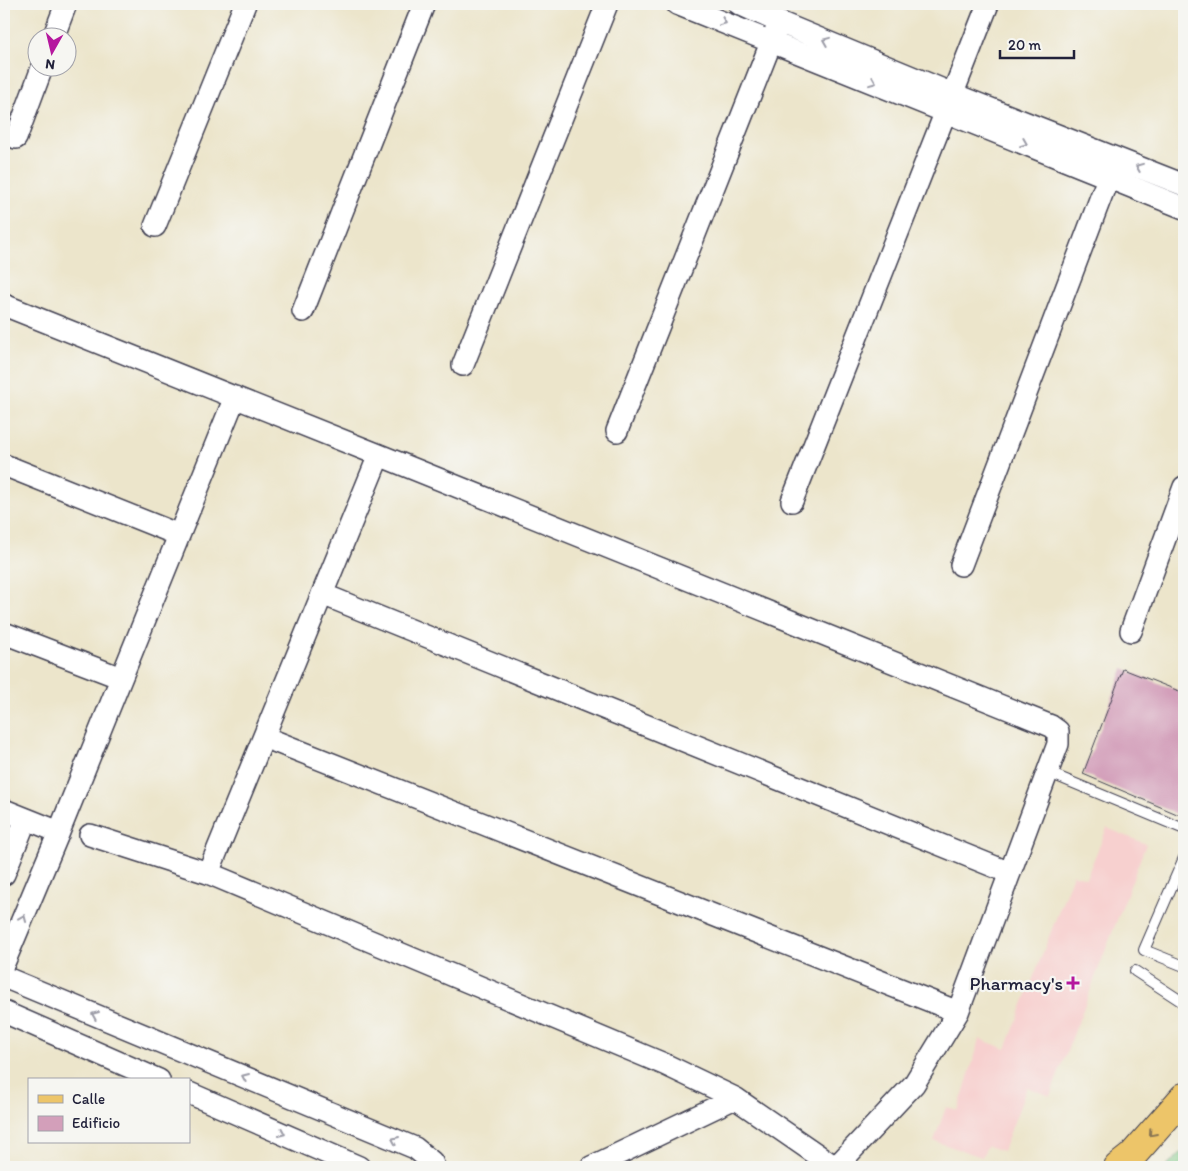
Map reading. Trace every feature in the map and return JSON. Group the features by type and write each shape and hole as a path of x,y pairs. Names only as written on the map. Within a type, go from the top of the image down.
{"main road":[{"path":"1118,1167 1132,1156 1184,1097"}],"street":[{"path":"57,28 66,4"},
{"path":"155,226 245,4"},
{"path":"303,311 424,4"},
{"path":"463,365 607,4"},
{"path":"677,4 775,32 950,102 1116,158 1184,185"},
{"path":"739,4 775,32"},
{"path":"792,501 988,4"},
{"path":"617,431 775,32"},
{"path":"16,138 38,78"},
{"path":"950,102 1107,178 1184,208"},
{"path":"961,565 1116,158"},
{"path":"4,305 1051,726 1058,731 1058,744 958,1012 914,1084 835,1167 736,1098 664,1064 208,873 90,835"},
{"path":"4,963 235,397"},
{"path":"208,873 379,455"},
{"path":"4,465 179,535"},
{"path":"1131,631 1184,487"},
{"path":"322,594 1010,873"},
{"path":"4,633 121,678"},
{"path":"264,737 958,1012"},
{"path":"4,810 59,832"},
{"path":"4,874 26,819"},
{"path":"4,977 414,1148 432,1162 434,1167"},
{"path":"4,1012 154,1078"},
{"path":"190,1093 359,1167"},
{"path":"591,1167 736,1098"}],"lane":[{"path":"1047,772 1184,829"},
{"path":"1184,858 1144,950 1184,966"},
{"path":"1135,971 1184,1003"}],"shaded area":[{"path":"1107,828 1146,844 1050,1096 1027,1087 1003,1151 987,1146 982,1157 934,1141 946,1107 958,1110 980,1039 1006,1049 1073,874 1086,878"}],"green space":[{"path":"1184,1150 1184,1167 1166,1167"}],"building":[{"path":"1123,669 1184,693 1184,817 1083,774"}],"place":[{"name":"Pharmacy's","path":"1073,983"}]}
